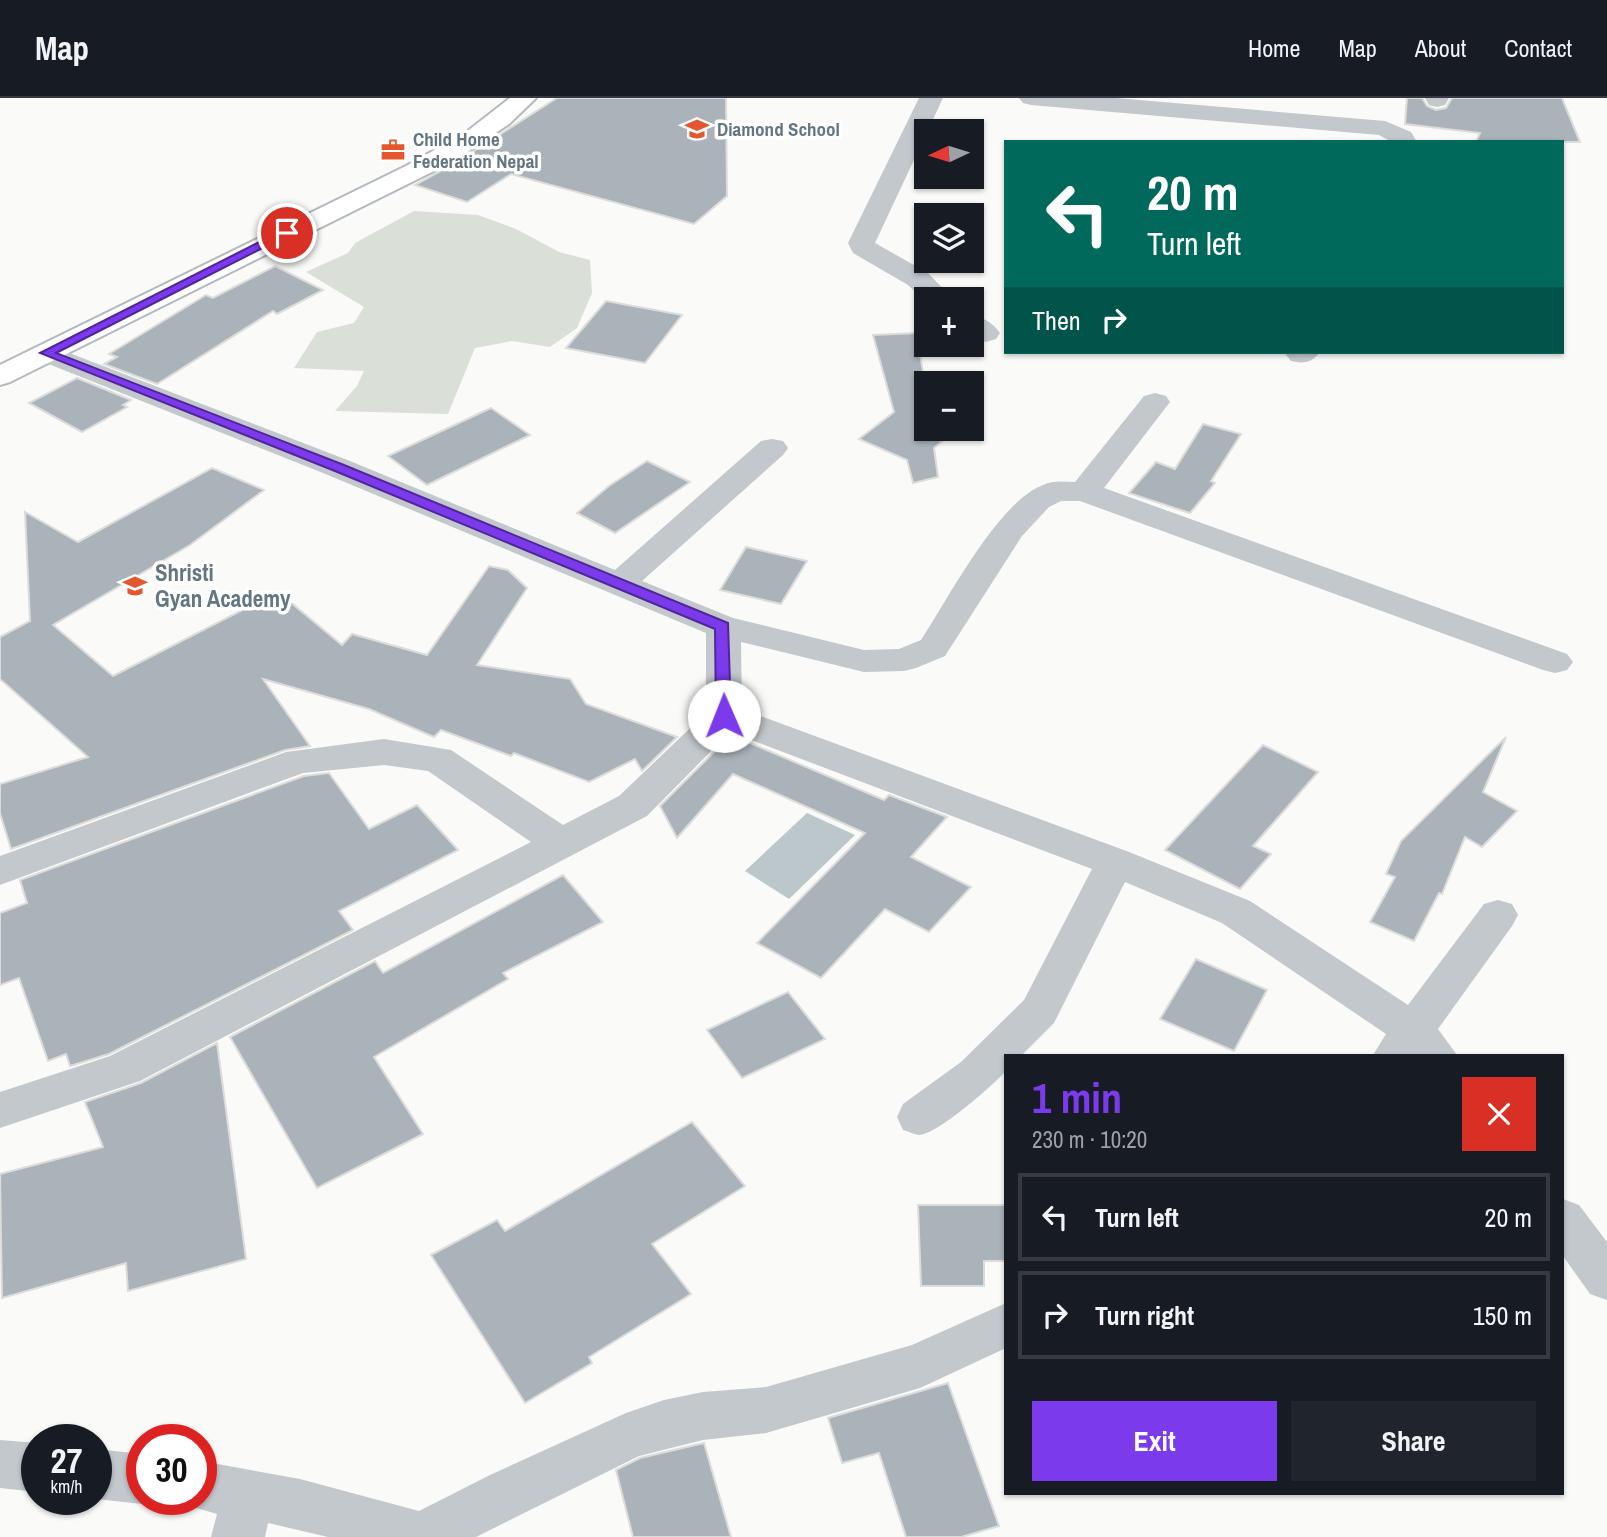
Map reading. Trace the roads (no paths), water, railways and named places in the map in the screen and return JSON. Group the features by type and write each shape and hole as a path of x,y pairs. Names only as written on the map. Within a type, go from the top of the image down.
{"main road":[{"path":"0,376 163,292 407,175 501,121 523,98"}],"street":[{"path":"926,287 918,279 863,247 861,243 931,98"},
{"path":"1031,98 1385,128 1404,140"},
{"path":"46,353 339,468 723,627 864,661 904,660 933,648 1009,530 1038,500 1055,491 1084,492 1555,662"},
{"path":"1084,492 1155,402"},
{"path":"618,585 772,448"},
{"path":"0,1110 125,1069 633,806 695,748 724,716 723,627"},
{"path":"724,716 1115,862 1236,912 1415,1047 1498,915"},
{"path":"0,871 299,761 384,752 438,759 561,843"},
{"path":"919,1117 976,1074 1039,1011 1115,862"},
{"path":"1564,1220 1607,1279"},
{"path":"229,1505 300,1504 422,1537 626,1437 664,1424 766,1410 883,1376 932,1361 1004,1326"},
{"path":"0,1464 21,1466"}],"place":[{"name":"Diamond School","path":"697,129"},
{"name":"Child Home Federation Nepal","path":"393,150"},
{"name":"Shristi Gyan Academy","path":"135,586"}]}
